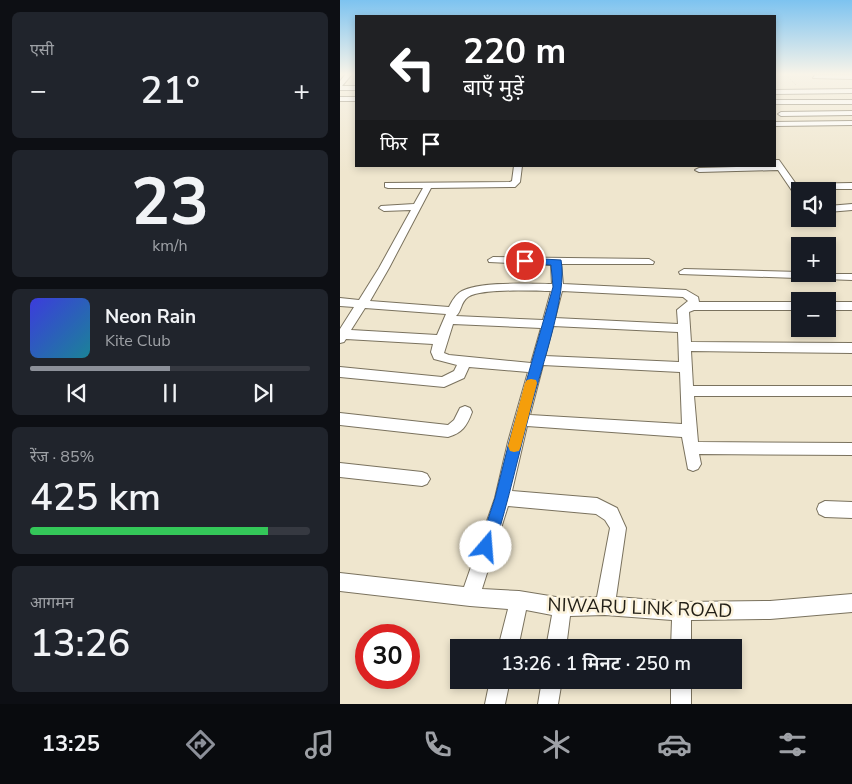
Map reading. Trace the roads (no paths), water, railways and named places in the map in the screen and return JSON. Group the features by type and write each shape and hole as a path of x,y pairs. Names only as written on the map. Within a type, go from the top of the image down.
{"street":[{"path":"777,107 789,124"},
{"path":"781,114 852,113"},
{"path":"776,124 852,123"},
{"path":"777,164 791,184"},
{"path":"388,185 512,185 516,182 518,167"},
{"path":"699,170 738,167"},
{"path":"341,336 364,302 430,185"},
{"path":"836,186 852,186"},
{"path":"384,208 416,207"},
{"path":"836,208 852,207"},
{"path":"492,260 649,262"},
{"path":"470,597 503,498 558,287 557,262"},
{"path":"684,272 849,277 852,288"},
{"path":"686,367 448,360 438,356 436,352 451,315 463,296 478,290 558,287 686,294 694,300 692,306"},
{"path":"340,302 364,302 451,315 548,323 685,328"},
{"path":"693,464 689,431 683,310 692,306 791,306"},
{"path":"836,306 852,306"},
{"path":"341,336 440,340"},
{"path":"685,346 852,348"},
{"path":"340,372 444,382 459,374 465,361"},
{"path":"687,391 852,391"},
{"path":"340,419 448,432 455,430 459,426 465,412"},
{"path":"522,420 689,431"},
{"path":"691,448 852,449"},
{"path":"340,470 422,479"},
{"path":"503,498 597,506 608,510 614,515 618,528 605,606"},
{"path":"825,509 852,510"},
{"name":"NIWARU LINK ROAD","path":"340,582 470,597 519,600 562,608 605,606 682,611 770,610 852,603"},
{"path":"510,639 519,600"},
{"path":"557,639 562,608"},
{"path":"681,639 682,611"},
{"path":"495,704 498,689"},
{"path":"548,704 550,689"},
{"path":"681,689 681,704"}]}
